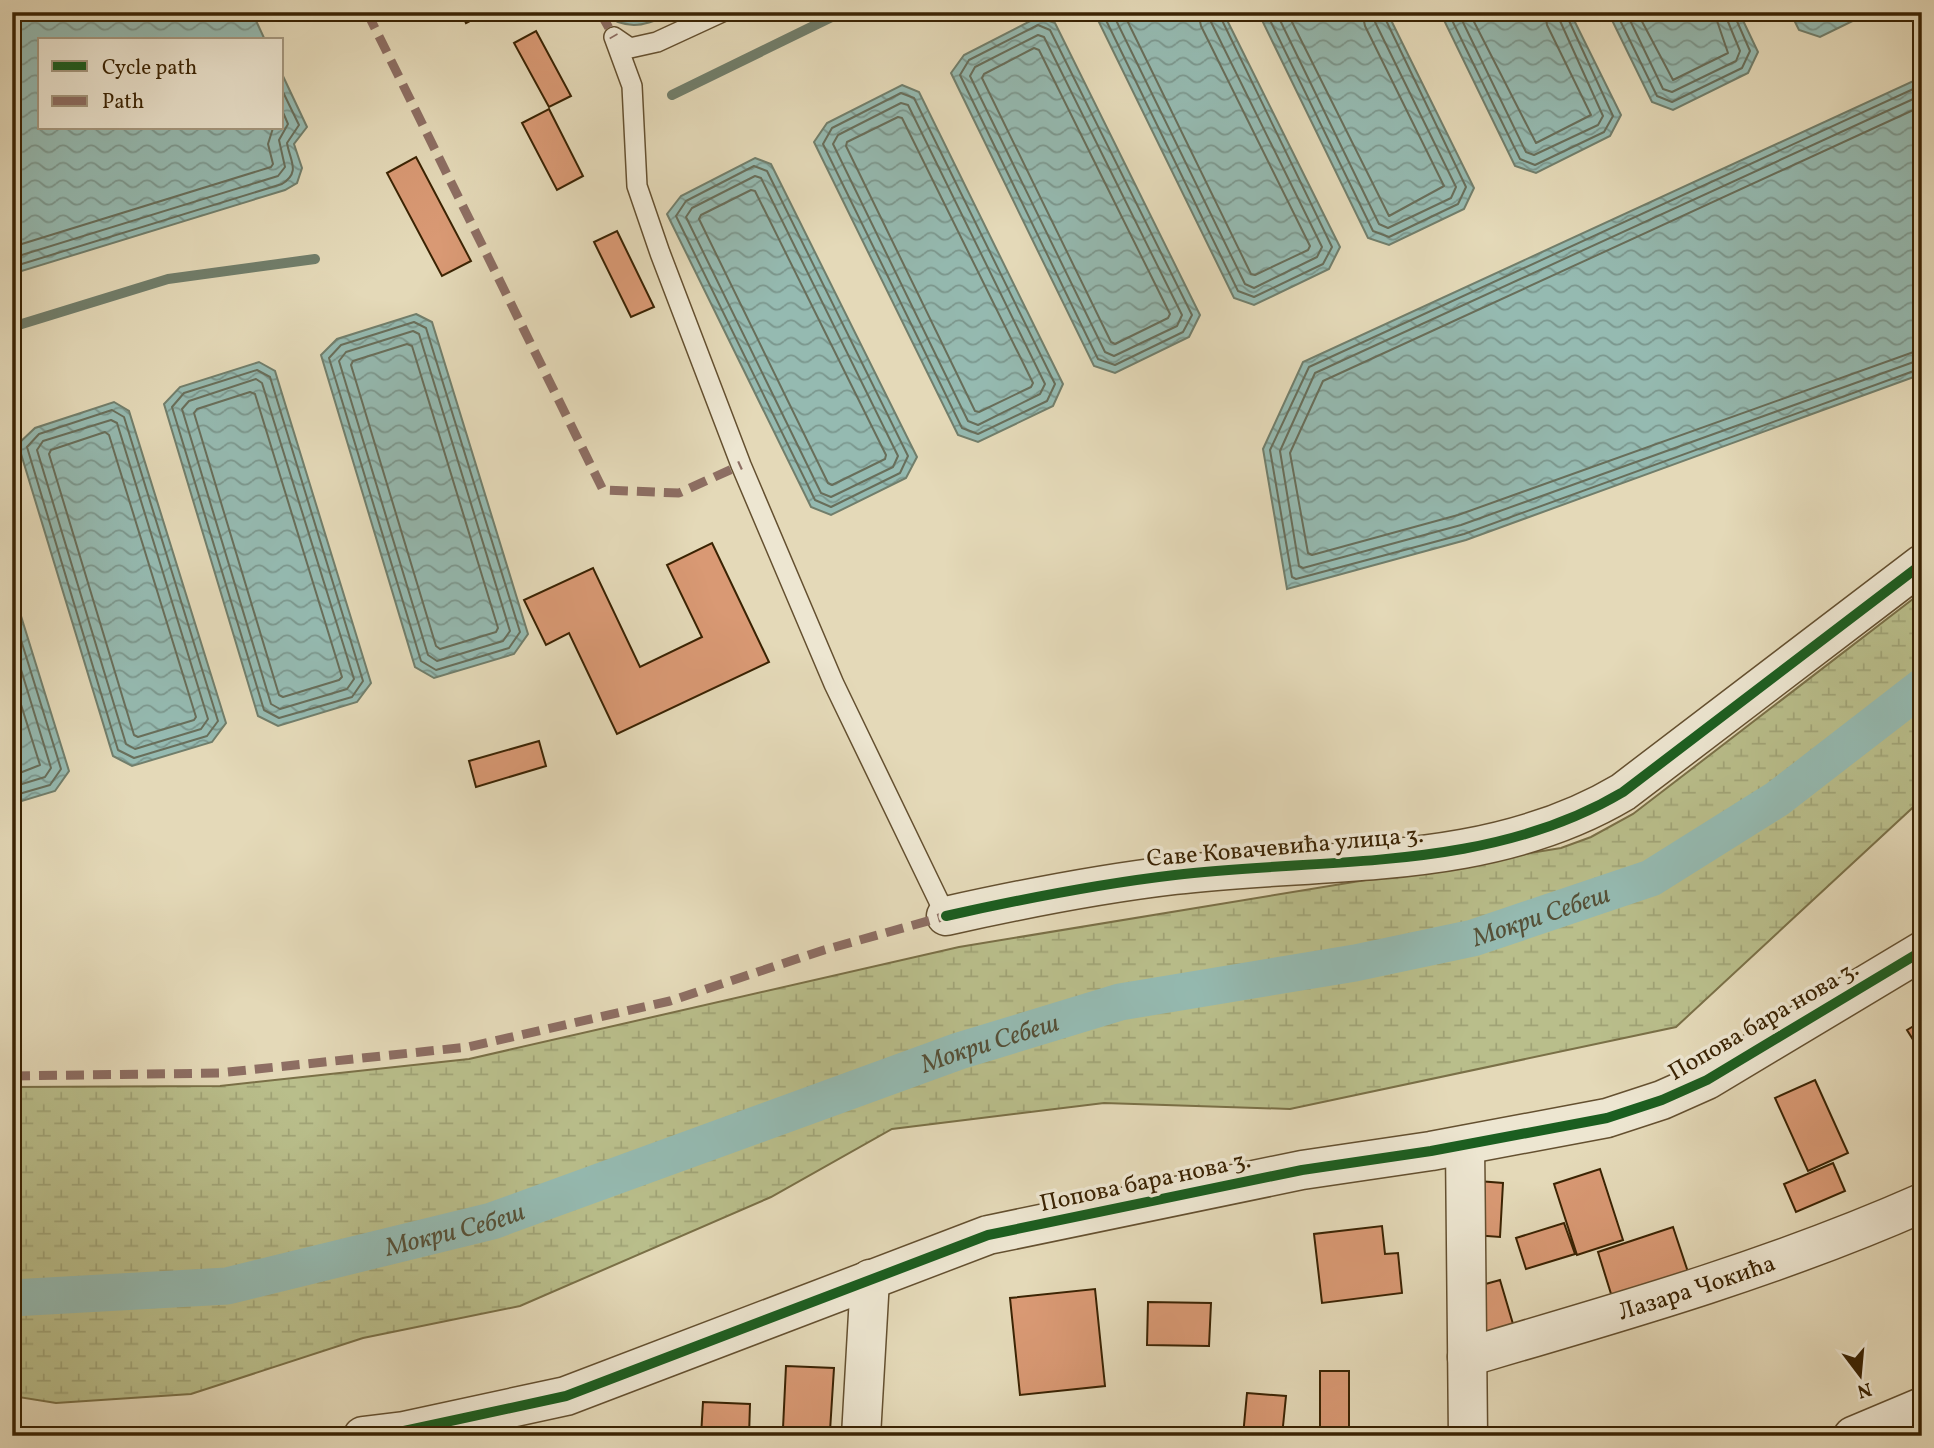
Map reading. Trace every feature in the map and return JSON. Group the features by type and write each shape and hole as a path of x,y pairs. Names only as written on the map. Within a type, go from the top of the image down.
{"street":[{"name":"Саве Ковачевића улица 3.","path":"946,916 1071,890 1176,874 1393,861 1499,841 1573,818 1623,792 1922,564"},
{"name":"Попова бара нова 3.","path":"363,1436 404,1431 566,1396 988,1235 1302,1170 1465,1145 1607,1118 1662,1100 1727,1069 1922,951"},
{"path":"1465,1145 1468,1436"},
{"name":"Лазара Чокића","path":"1468,1357 1696,1290 1838,1239 1922,1203"},
{"path":"861,1436 870,1279"},
{"path":"1853,1436 1922,1407"}],"lane":[{"path":"722,12 657,41 639,46 630,48 614,37 632,86 637,186 741,465 828,672 946,916"}],"green space":[{"path":"1922,592 1922,799 1676,1027 1290,1109 1104,1103 892,1129 771,1197 520,1306 363,1338 191,1394 56,1403 12,1396 12,1087 220,1086 469,1059 959,947 1561,848 1591,837 1633,814"}],"water":[{"path":"12,12 252,12 264,38 38,38 38,130 284,130 284,78 307,127 294,144 302,168 297,183 285,190 12,274"},
{"path":"601,12 675,12 647,23 629,25 611,19"},
{"path":"1094,12 1223,12 1340,247 1329,269 1254,305 1234,298"},
{"path":"1258,12 1387,12 1474,188 1464,209 1389,245 1368,238"},
{"path":"1440,12 1570,12 1621,115 1610,136 1536,173 1515,166"},
{"path":"1608,12 1739,12 1758,52 1748,73 1673,110 1652,102"},
{"path":"1790,12 1871,12 1820,37 1799,30"},
{"path":"1038,17 1055,23 1200,315 1189,337 1115,373 1094,366 951,73 964,55"},
{"path":"1922,77 1922,374 1466,540 1287,589 1263,449 1303,362"},
{"path":"902,85 919,92 1063,384 1053,406 978,442 958,435 814,142 827,123"},
{"path":"755,158 771,164 917,457 906,478 831,515 811,507 667,214 681,196"},
{"path":"416,314 432,322 528,634 514,654 434,678 415,667 321,355 337,339"},
{"path":"259,362 275,371 371,683 357,702 278,726 258,716 164,404 180,387"},
{"path":"114,402 129,411 226,723 212,742 132,766 113,756 18,444 35,428"},
{"path":"12,587 69,771 55,791 12,804"}],"building":[{"path":"461,12 487,12 466,23"},
{"path":"536,31 571,96 549,107 514,43"},
{"path":"549,109 583,176 557,190 522,123"},
{"path":"416,157 471,261 442,276 387,173"},
{"path":"617,231 654,307 631,317 594,242"},
{"path":"712,543 769,662 617,734 569,633 546,645 524,600 593,568 640,667 702,637 667,565"},
{"path":"539,741 546,766 476,787 469,761"},
{"path":"1922,1021 1922,1054 1907,1030"},
{"path":"1815,1080 1848,1153 1808,1171 1775,1098"},
{"path":"1833,1163 1845,1191 1796,1212 1784,1184"},
{"path":"1600,1169 1623,1240 1577,1255 1554,1184"},
{"path":"1478,1181 1503,1183 1500,1237 1474,1235"},
{"path":"1564,1223 1575,1254 1526,1269 1516,1238"},
{"path":"1382,1226 1385,1254 1398,1253 1402,1293 1322,1303 1314,1234"},
{"path":"1673,1227 1688,1272 1612,1297 1598,1252"},
{"path":"1500,1280 1516,1334 1487,1342 1471,1288"},
{"path":"1095,1289 1105,1386 1020,1395 1010,1298"},
{"path":"1148,1302 1211,1303 1209,1346 1147,1345"},
{"path":"786,1366 834,1368 830,1431 783,1428"},
{"path":"1320,1371 1349,1371 1349,1436 1320,1436"},
{"path":"1247,1393 1286,1396 1282,1436 1243,1436"},
{"path":"703,1402 750,1404 749,1436 701,1436"}],"waterway":[{"path":"672,95 842,12"},
{"path":"12,327 168,279 315,259"},
{"name":"Мокри Себеш","path":"12,1298 227,1286 492,1221 959,1051 1120,1002 1355,963 1473,938 1651,878 1777,799 1922,687"}],"marked path":[{"path":"367,12 603,490 679,493 741,465"},
{"path":"600,12 614,37"},
{"path":"12,1076 219,1073 468,1047 670,1001 824,950 946,916"}],"cycle path":[{"path":"946,916 1060,892 1175,875 1405,857 1461,849 1517,837 1571,818 1623,792 1922,564"},
{"path":"363,1436 404,1431 566,1396 988,1235 1302,1170 1431,1151 1607,1118 1662,1100 1707,1080 1922,951"}]}
